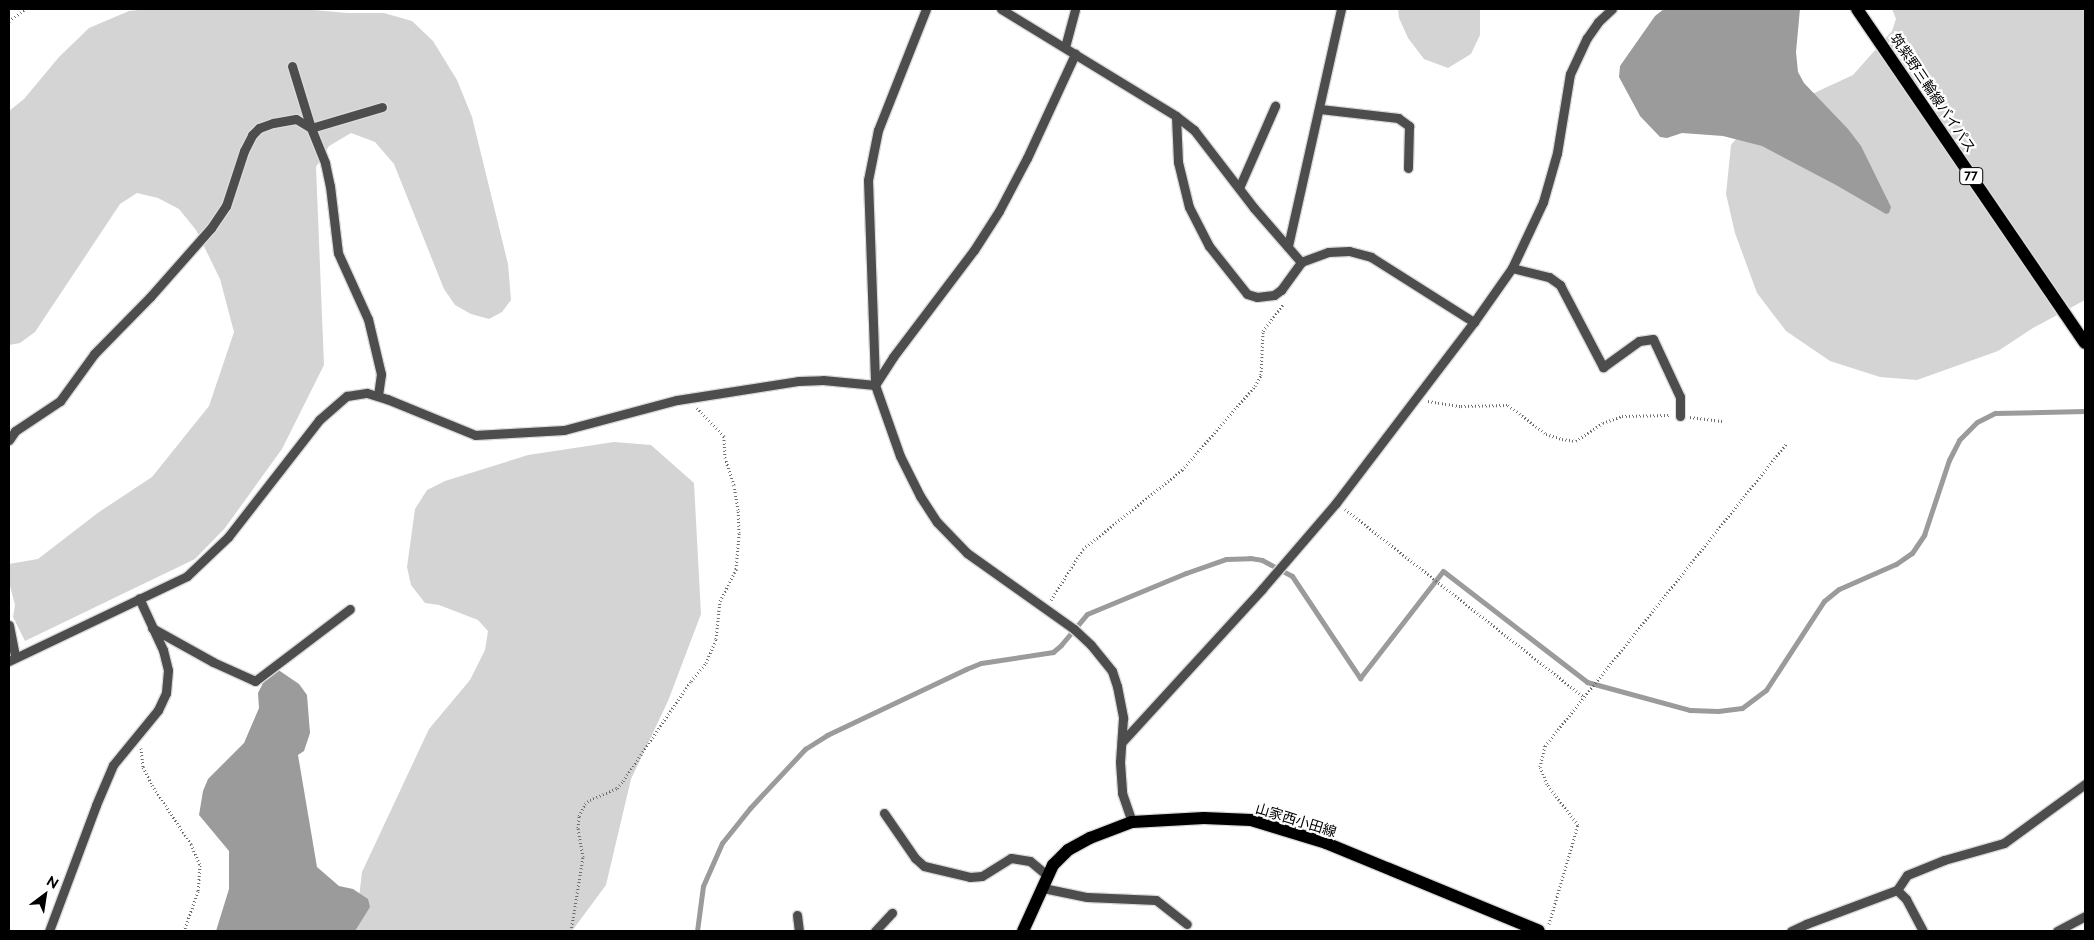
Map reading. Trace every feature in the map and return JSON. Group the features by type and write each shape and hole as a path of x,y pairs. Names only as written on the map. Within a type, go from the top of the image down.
{"main road":[{"name":"筑紫野三輪線バイパス","path":"1857,9 2085,343"},
{"name":"山家西小田線","path":"1023,931 1053,865 1068,850 1090,838 1132,822 1204,818 1251,820 1326,843 1539,931"}],"street":[{"path":"926,9 878,130 868,180 875,385 900,456 920,496 937,522 967,552 1047,608 1091,645 1112,672 1121,703 1122,794 1132,822"},
{"path":"1001,9 1176,116 1194,130 1210,148 1239,188 1301,262"},
{"path":"1065,47 1076,9"},
{"path":"1288,246 1342,9"},
{"path":"1122,742 1262,589 1336,503 1474,322 1512,268 1543,202 1556,153 1570,74 1587,38 1598,22 1612,9"},
{"path":"875,385 893,357 974,250 999,211 1027,158 1075,54"},
{"path":"292,66 325,163 330,186 338,253 368,319 381,374 378,396"},
{"path":"1239,188 1275,106"},
{"path":"9,440 15,431 60,401 94,354 150,296 211,228 226,206 244,151 259,128 296,119 312,128 382,107"},
{"path":"1320,108 1398,118 1409,126 1408,168"},
{"path":"1176,116 1178,162 1189,207 1210,246 1247,294 1256,297 1274,295 1294,274 1301,262 1328,252 1349,252 1371,257 1474,322"},
{"path":"1512,268 1549,278 1560,285 1603,367 1640,341 1653,340 1680,398 1680,416"},
{"path":"9,626 12,659 187,576 228,537 319,420 346,396 367,393 378,396 475,435 564,430 688,398 798,381 823,380 875,385"},
{"path":"49,931 113,765 158,710 166,693 168,670 139,598"},
{"path":"152,628 213,662 255,681 350,609"},
{"path":"1791,931 1897,890 1907,875 1944,860 2004,843 2085,784"},
{"path":"884,813 915,858 924,866 970,877 982,876 1011,858 1030,861 1045,882 1088,897 1156,900 1187,924"},
{"path":"1897,890 1906,899 1922,931"},
{"path":"875,931 892,913"},
{"path":"797,915 799,931"},
{"path":"2057,931 2085,916"}],"path":[{"path":"9,21 25,9"},
{"path":"1047,608 1083,549 1182,470 1255,386 1261,375 1263,331 1284,301"},
{"path":"1419,395 1432,403 1508,405 1546,434 1576,441 1603,423 1622,416 1656,414 1724,421"},
{"path":"572,931 583,857 578,828 579,816 584,804 617,788 691,681 706,663 716,639 720,601 736,569 739,534 738,510 734,485 725,458 724,436 688,398"},
{"path":"1547,931 1578,824 1547,784 1540,767 1545,746 1787,443"},
{"path":"1336,503 1584,697"},
{"path":"135,737 142,749 143,767 152,785 191,844 200,865 198,891 184,931"}],"shaded area":[{"path":"148,9 303,9 347,13 384,13 412,21 433,41 457,80 472,117 508,264 511,300 502,312 489,319 471,314 455,305 444,289 394,164 375,142 351,133 329,146 316,167 324,365 282,449 225,528 195,559 25,641 13,617 15,605 9,582 9,564 38,559 99,512 152,477 209,406 234,332 220,279 196,230 179,209 158,198 137,193 120,204 35,332 20,343 9,345 9,111 24,99 59,57 89,28 129,11"},
{"path":"1398,9 1480,9 1480,35 1471,54 1448,68 1424,59 1408,38 1399,18"},
{"path":"1664,9 1800,9 1796,52 1798,72 1804,83 1848,129 1861,146 1891,207 1889,213 1886,214 1762,146 1723,136 1682,133 1667,138 1660,137 1640,116 1619,77 1620,66 1655,16"},
{"path":"1892,9 2085,9 2085,300 2033,328 1998,351 1917,380 1880,377 1830,361 1786,331 1757,293 1735,233 1726,194 1731,145 1755,117 1853,75 1892,31 1896,19"},
{"path":"614,442 651,445 694,483 701,614 668,701 631,779 606,885 572,931 355,931 362,872 429,729 470,680 485,650 488,631 478,620 439,605 425,603 411,585 407,567 415,509 427,490 445,481 528,455"},
{"path":"277,669 299,684 307,695 310,733 304,751 298,755 317,867 339,886 353,889 368,899 370,907 355,931 216,931 229,889 229,851 199,815 203,791 208,779 244,743 259,708 258,693 263,683"}],"waterway":[{"path":"697,931 703,886 722,843 750,808 805,749 827,735 981,663 1053,652 1087,614 1186,573 1226,559 1250,558 1262,560 1292,576 1360,678 1443,571 1587,682 1690,710 1718,711 1742,708 1766,690 1824,601 1839,589 1896,564 1912,553 1924,535 1949,460 1959,440 1977,422 1995,413 2085,411"}]}
